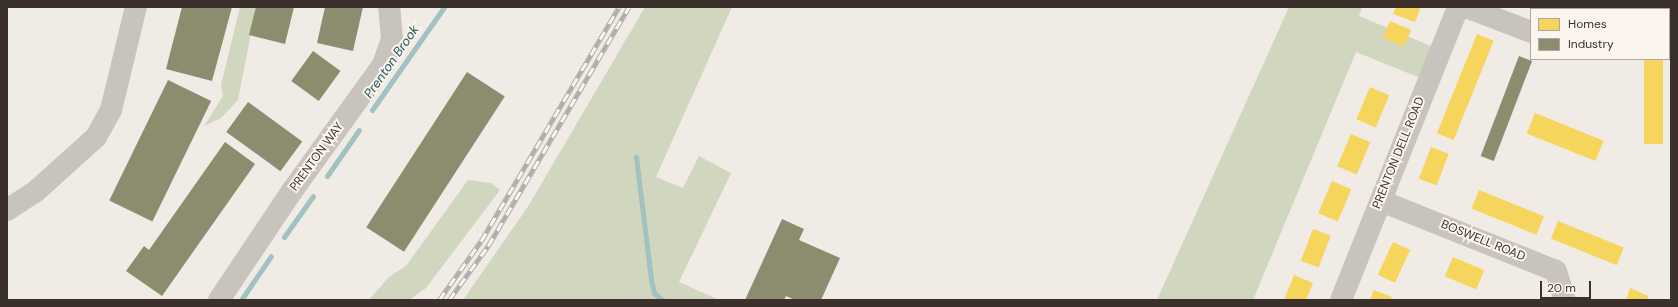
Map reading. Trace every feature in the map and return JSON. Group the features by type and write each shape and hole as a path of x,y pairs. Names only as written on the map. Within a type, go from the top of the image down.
{"street":[{"path":"7,210 35,192 96,137 111,110 136,7"},
{"name":"PRENTON WAY","path":"219,300 292,191 383,65 392,39 388,7"},
{"name":"PRENTON DELL ROAD","path":"1341,300 1458,7"},
{"path":"1466,7 1530,32"},
{"name":"BOSWELL ROAD","path":"1381,201 1556,271 1565,300"}],"green space":[{"path":"240,7 256,7 238,100 221,118 204,126 223,96 221,85"},
{"path":"645,7 732,7 656,177 683,188 699,156 731,173 679,282 719,300 463,300 529,205"},
{"path":"1289,7 1362,7 1359,16 1438,49 1425,80 1356,52 1253,300 1157,300"},
{"path":"468,180 491,183 500,190 426,288 409,300 369,300 389,277 406,266"}],"building: Homes":[{"path":"1396,7 1421,7 1415,22 1393,14"},
{"path":"1557,7 1579,7 1568,8"},
{"path":"1647,7 1667,7 1656,8"},
{"path":"1390,21 1411,30 1404,47 1383,38"},
{"path":"1477,34 1494,41 1454,140 1437,133"},
{"path":"1644,60 1663,60 1663,144 1644,144"},
{"path":"1370,87 1389,95 1376,127 1356,119"},
{"path":"1535,113 1604,141 1595,161 1527,133"},
{"path":"1351,134 1370,142 1357,174 1337,166"},
{"path":"1431,147 1449,154 1437,186 1419,179"},
{"path":"1332,181 1351,189 1338,221 1318,213"},
{"path":"1479,190 1544,216 1536,235 1472,209"},
{"path":"1558,221 1624,248 1617,265 1551,239"},
{"path":"1313,229 1331,236 1319,268 1301,261"},
{"path":"1393,242 1410,250 1395,283 1378,275"},
{"path":"1453,257 1484,270 1476,290 1445,276"},
{"path":"1294,275 1313,283 1306,300 1284,300"},
{"path":"1630,288 1648,296 1647,300 1626,300"},
{"path":"1374,290 1392,297 1391,300 1370,300"}],"building: Industry":[{"path":"182,7 232,7 212,81 166,69"},
{"path":"256,7 294,7 285,44 249,35"},
{"path":"325,7 363,7 353,51 317,43"},
{"path":"313,51 341,71 319,101 291,81"},
{"path":"1519,56 1532,61 1494,161 1481,156"},
{"path":"467,72 505,97 404,252 366,227"},
{"path":"168,80 211,101 152,221 109,200"},
{"path":"248,102 302,141 280,171 226,132"},
{"path":"225,142 255,164 162,296 126,271 144,246 149,250"},
{"path":"782,219 804,229 799,240 840,258 821,300 795,300 786,296 784,300 745,300"}],"waterway":[{"name":"Prenton Brook","path":"372,110 444,7"},
{"name":"Prenton Brook","path":"327,176 359,130"},
{"path":"636,157 651,280 654,293 662,300"},
{"name":"Prenton Brook","path":"284,237 313,196"},
{"name":"Prenton Brook","path":"241,300 271,256"}],"railway":[{"path":"439,300 481,241 619,7"},
{"path":"449,300 488,246 629,7"}]}
